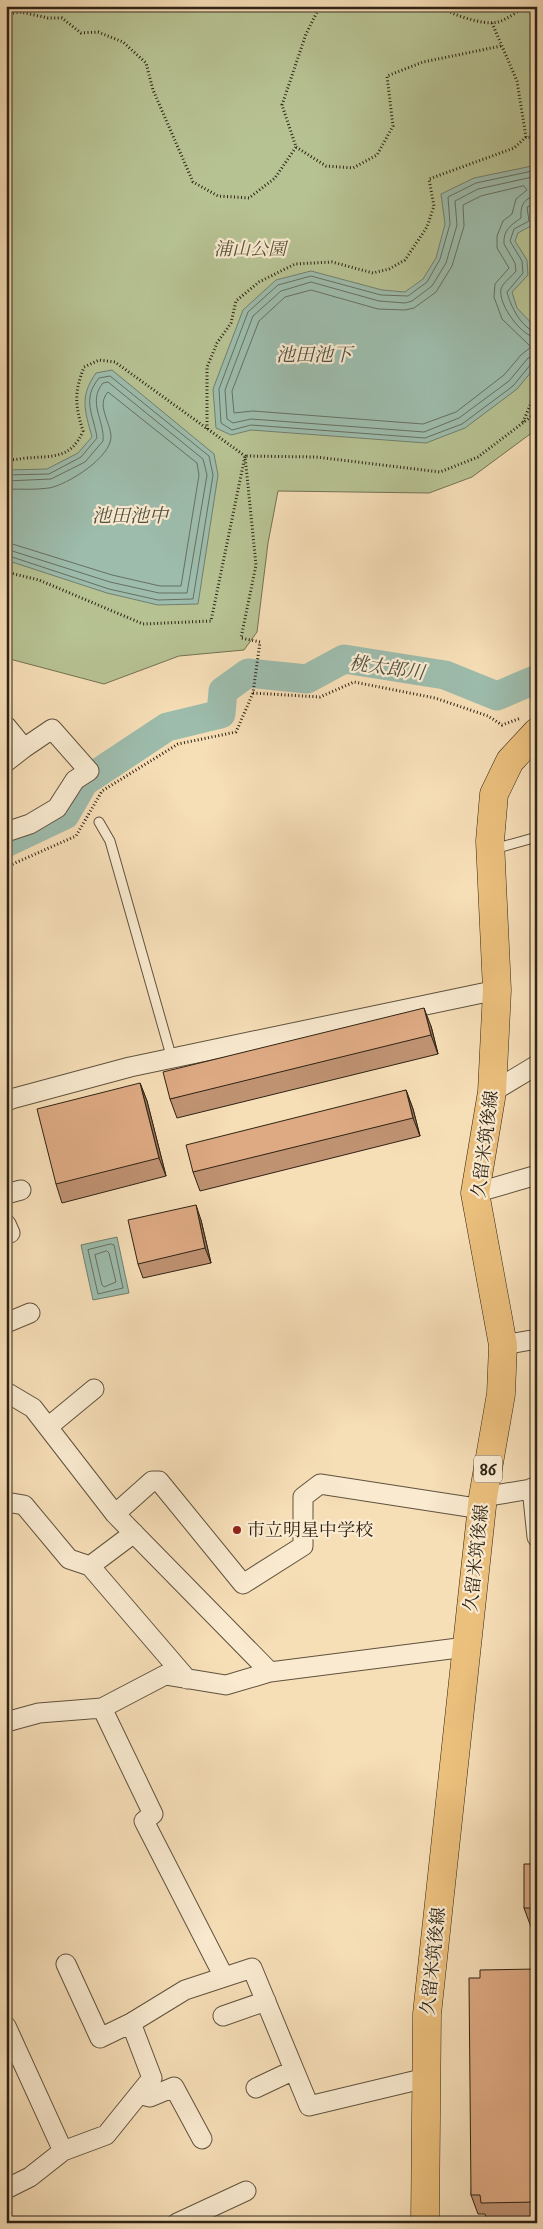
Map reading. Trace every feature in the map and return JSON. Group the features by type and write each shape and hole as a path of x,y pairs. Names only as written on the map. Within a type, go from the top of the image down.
{"main road":[{"name":"久留米筑後線","path":"425,2223 427,2014 482,1503 501,1394 504,1345 475,1193 492,1092 497,990 490,850 494,794 510,761 532,724"}],"street":[{"path":"6,726 24,748"},
{"path":"6,762 52,729 89,771 75,780 57,808 30,824 6,832"},
{"path":"6,1102 11,1099 172,1058 497,990"},
{"path":"492,1092 537,1065"},
{"path":"475,1193 537,1175"},
{"path":"6,1323 30,1312"},
{"path":"504,1345 537,1339"},
{"path":"48,1427 94,1389"},
{"path":"6,1392 33,1408 115,1514 270,1672"},
{"path":"115,1514 152,1481 158,1481 243,1584 303,1546 303,1497 320,1484 482,1503 534,1488 537,1537"},
{"path":"6,1506 12,1503 24,1505 69,1559 90,1566 187,1678"},
{"path":"90,1566 134,1533"},
{"path":"6,1722 39,1713 102,1708 165,1675 226,1685 270,1672 466,1647"},
{"path":"102,1708 153,1814 144,1821 224,1977"},
{"path":"66,1964 100,2038 132,2022 186,1990 252,1968 309,2106 426,2078"},
{"path":"223,2016 266,2001"},
{"path":"6,2189 30,2177 63,2152 106,2135 152,2078 132,2022"},
{"path":"6,2026 12,2056 63,2152"},
{"path":"256,2088 294,2070"},
{"path":"139,2094 150,2097 174,2087 202,2139"},
{"path":"177,2223 246,2191"}],"lane":[{"path":"99,822 110,841 172,1058"},
{"path":"490,850 537,837"}],"path":[{"path":"320,6 306,34 282,104 296,147 326,166 354,168 376,155 392,126 387,76 423,62 502,46"},
{"path":"438,6 451,14 492,23 500,22 526,6"},
{"path":"6,14 21,12 48,18 62,18 81,33 98,32 123,42 146,63 154,90 193,182 218,196 248,198 274,178 296,147"},
{"path":"492,23 517,81 526,137"},
{"path":"207,430 206,367 217,342 231,323 236,301 259,282 295,264 332,262 372,273 389,269 405,260 427,227 434,206 429,179 514,148 526,137 537,138"},
{"path":"6,460 50,458 68,451 78,443 83,431 76,407 78,382 84,367 99,360 115,362 245,456 316,457 440,472 478,456 537,412"},
{"path":"522,423 532,401 537,397"},
{"path":"6,572 38,580 143,624 210,621 245,456"},
{"path":"6,867 76,836 102,792 178,744 236,732 253,693 260,642 241,638 256,564 245,456"},
{"path":"253,693 320,697 354,682 435,698 488,716 502,725 532,724"}],"green space":[{"name":"浦山公園","path":"6,6 537,6 537,429 472,477 429,493 278,491 268,543 257,632 244,650 179,656 104,684 6,658"}],"water":[{"name":"池田池下","path":"537,165 537,206 531,210 536,223 518,233 515,241 527,260 528,275 512,292 517,308 537,329 537,365 517,389 465,428 426,443 251,430 231,435 216,428 213,389 243,310 276,280 311,271 382,290 405,292 423,279 436,258 445,224 441,194 474,178"},
{"name":"池田池中","path":"112,370 214,454 218,475 198,604 158,605 107,593 6,560 6,470 47,469 78,453 92,437 85,404 87,389 96,373"},
{"path":"117,1237 129,1293 93,1300 81,1245"}],"building":[{"path":"424,1008 431,1035 170,1099 163,1072"},
{"path":"140,1083 159,1158 56,1184 37,1109"},
{"path":"406,1090 413,1118 193,1172 186,1145"},
{"path":"196,1205 205,1248 138,1264 128,1220"},
{"path":"524,1864 537,1864 537,1908 524,1908"},
{"path":"537,1969 537,2202 481,2203 480,2195 471,2195 469,1978 480,1978 480,1970"}],"waterway":[{"name":"桃太郎川","path":"6,843 65,815 84,782 167,727 221,714 223,691 248,673 307,679 344,659 445,675 497,696 537,679"}],"place":[{"name":"市立明星中学校","path":"237,1530"}]}
